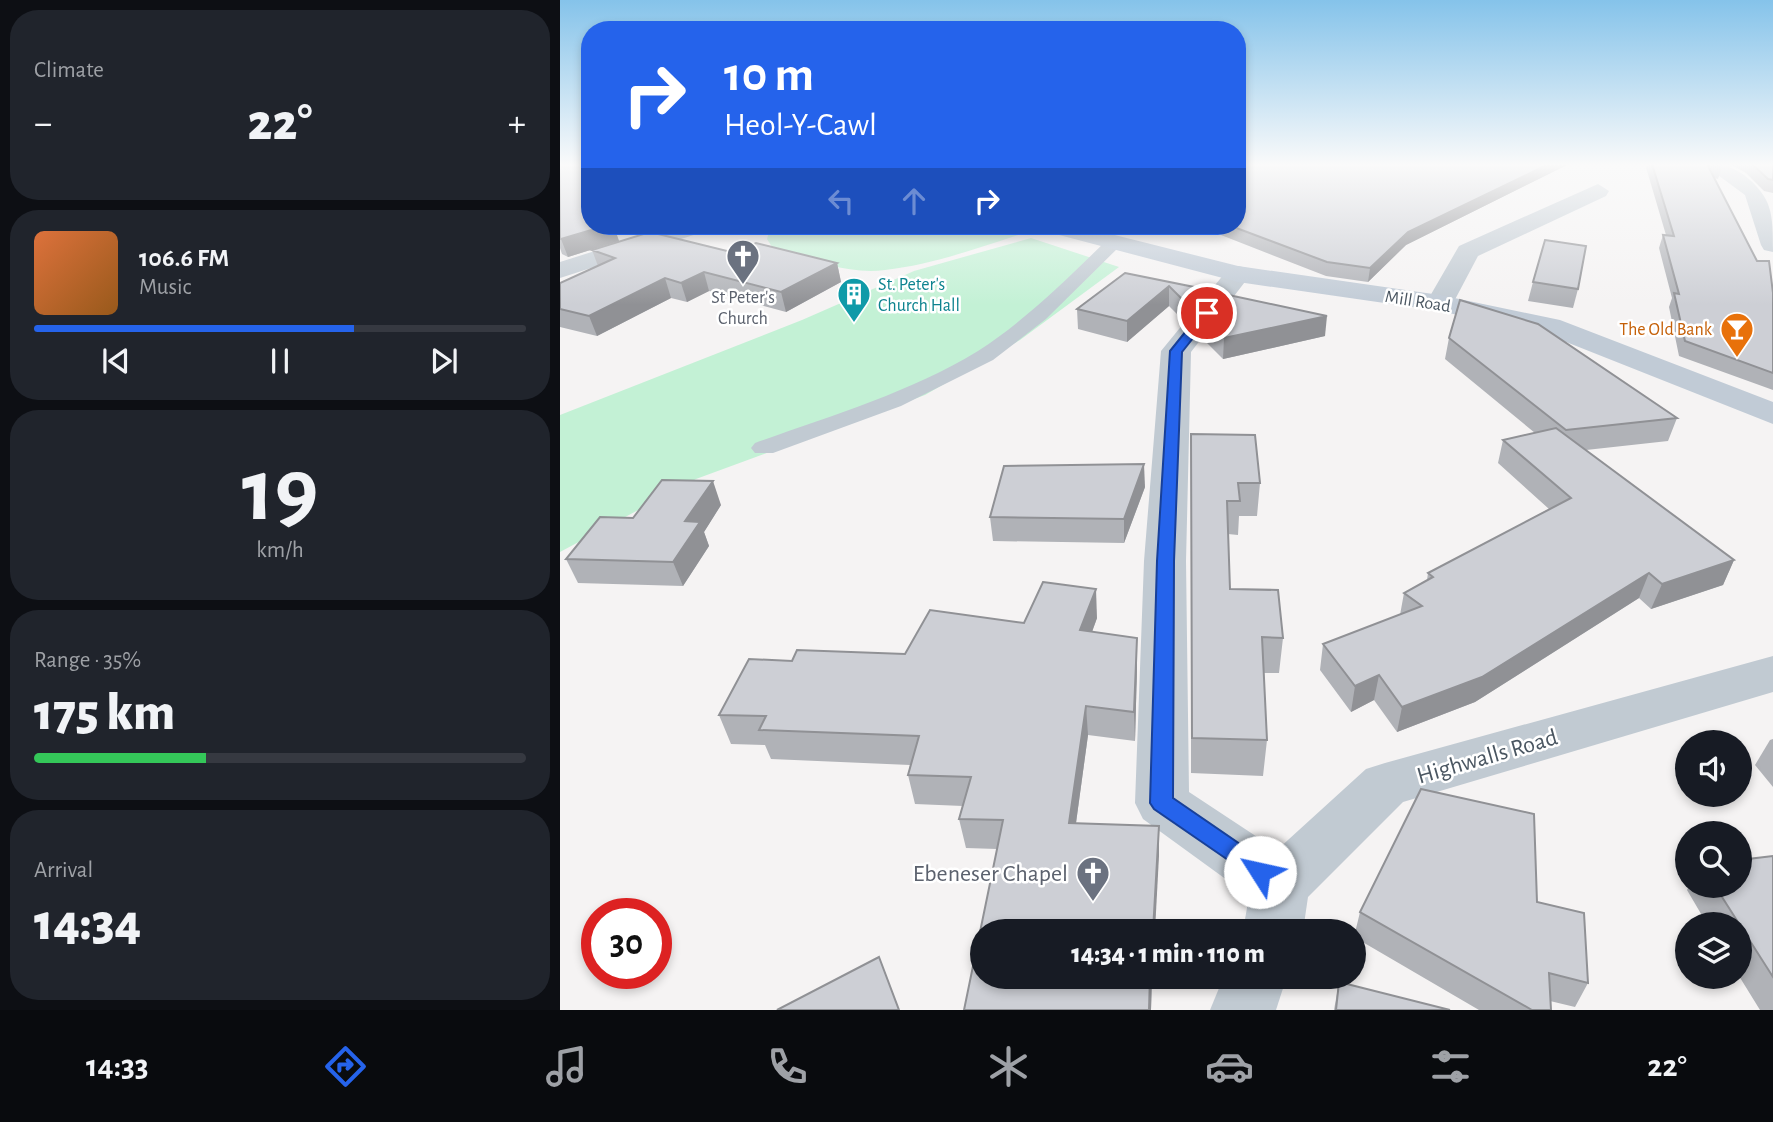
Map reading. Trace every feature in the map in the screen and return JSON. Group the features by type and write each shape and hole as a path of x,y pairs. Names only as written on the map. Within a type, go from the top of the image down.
{"street":[{"path":"1440,303 1468,251 1554,211"},
{"path":"1769,222 1773,245"},
{"path":"560,270 670,235"},
{"name":"Mill Road","path":"1086,235 1238,274 1440,303 1560,329 1773,414"},
{"path":"1238,274 1176,351 1165,561 1162,803 1277,908"},
{"name":"Highwalls Road","path":"1277,908 1385,785 1773,674"},
{"path":"1243,1010 1251,989"}],"lane":[{"path":"764,448 921,390 1010,339 1064,293 1114,243"}],"green space":[{"path":"768,235 1018,235 946,258 871,271 829,265 774,250 767,239"},
{"path":"1031,238 1119,267 1020,340 925,395 696,479 560,552 560,415 802,320 914,271"}],"building":[{"path":"560,211 581,211 581,233 560,239"},
{"path":"1246,211 1451,211 1408,232 1370,268 1327,262 1246,232"},
{"path":"1666,211 1731,211 1757,261 1769,261 1773,293 1773,373 1685,341 1674,293 1679,294 1663,235 1674,236"},
{"path":"640,235 662,235 735,253 756,243 837,263 781,292 704,272 681,283 665,278 589,316 560,309 560,283 615,258 592,250"},
{"path":"1545,240 1586,246 1578,289 1533,282"},
{"path":"1125,273 1194,287 1183,300 1169,286 1127,321 1077,309"},
{"path":"1224,294 1327,316 1224,338 1204,319"},
{"path":"1460,300 1538,324 1677,418 1566,430 1449,338"},
{"path":"1556,428 1734,560 1662,584 1649,573 1482,677 1402,707 1379,675 1355,686 1323,644 1422,606 1404,593 1433,577 1428,573 1571,498 1503,440"},
{"path":"1191,434 1255,435 1260,483 1238,483 1240,501 1227,501 1230,589 1278,590 1283,638 1262,637 1267,740 1192,738"},
{"path":"1144,464 1124,519 990,517 1004,466"},
{"path":"662,480 713,481 685,521 700,522 673,562 566,559 600,517 633,518"},
{"path":"1043,582 1096,589 1080,630 1137,638 1134,712 1086,706 1069,823 1159,826 1154,919 983,919 1003,820 959,819 971,777 908,775 919,736 759,730 766,716 719,715 749,659 792,661 797,650 905,654 930,610 1024,623"},
{"path":"1421,789 1534,814 1537,902 1584,913 1588,983 1549,973 1551,1010 1532,1010 1360,912"},
{"path":"1773,856 1773,977 1752,944 1752,912 1732,912 1723,898 1752,898 1752,859"},
{"path":"879,957 899,1010 777,1010"},
{"path":"970,981 970,989 1150,989 1149,1010 964,1010"},
{"path":"1338,989 1366,989 1450,1010 1336,1010"}],"place":[{"name":"St Peter's Church","path":"743,286"},
{"name":"St. Peter's Church Hall","path":"854,324"},
{"name":"The Old Bank","path":"1737,359"},
{"name":"Ebeneser Chapel","path":"1093,903"}],"route":[{"path":"1207,313 1176,351 1165,561 1162,803 1260,872"}]}
